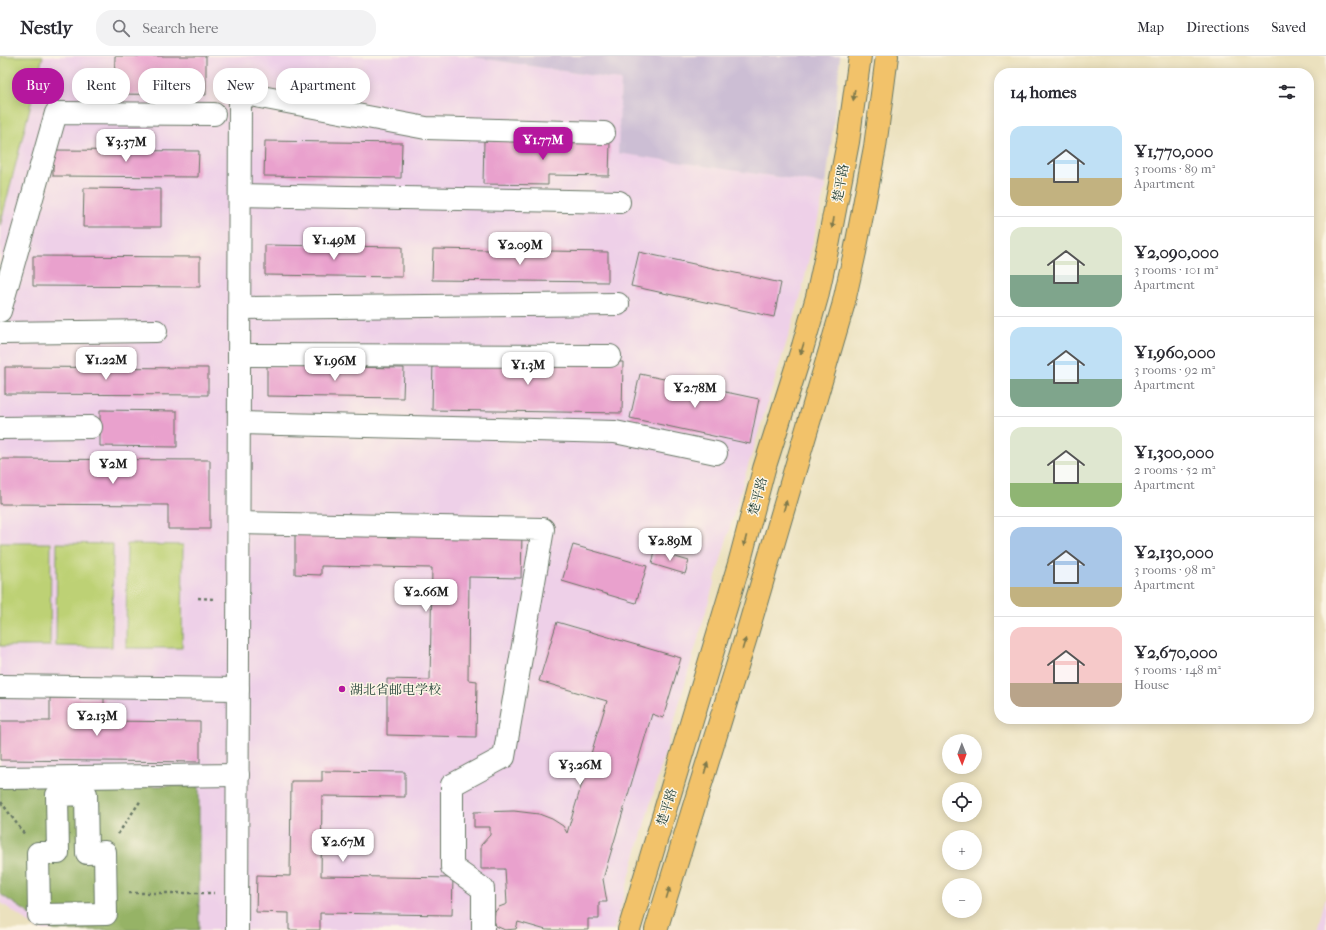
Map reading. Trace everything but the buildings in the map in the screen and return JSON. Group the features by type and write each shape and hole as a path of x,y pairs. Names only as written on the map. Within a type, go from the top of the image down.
{"main road":[{"name":"楚平路","path":"629,930 739,564 764,469 817,297 846,149 860,56"},
{"name":"楚平路","path":"656,930 746,637 843,306 875,147 887,56"}],"street":[{"path":"237,930 240,93 426,128 604,133"},
{"path":"0,311 56,113 214,114"},
{"path":"240,195 619,202"},
{"path":"240,308 618,304"},
{"path":"0,334 156,331"},
{"path":"239,356 610,356"},
{"path":"239,423 616,432 716,453"},
{"path":"0,428 91,427"},
{"path":"239,523 543,529 504,757 452,785 452,867 483,889 483,930"},
{"path":"0,686 238,689"},
{"path":"0,778 238,775"},
{"path":"86,794 86,852 105,852 106,914 39,915 38,853 58,853 57,795 86,794"}],"path":[{"path":"105,852 157,776"},
{"path":"0,800 38,853"},
{"path":"106,894 237,893"}],"shaded area":[{"name":"湖北省邮电学校","path":"0,56 468,56 621,80 619,153 826,184 800,299 745,476 614,930 39,930 0,902"},
{"path":"468,56 840,56 826,184 618,153 621,80"},
{"path":"1326,896 1326,930 1317,930"}],"green space":[{"path":"0,56 43,56 40,68 12,68 12,104 31,104 0,226"},
{"path":"0,543 51,543 50,646 0,646"},
{"path":"57,543 113,544 112,647 56,646"},
{"path":"127,544 183,545 182,648 126,648"},
{"path":"0,785 199,786 199,930 54,930 0,894"}],"place":[{"name":"湖北省邮电学校","path":"342,689"}]}
